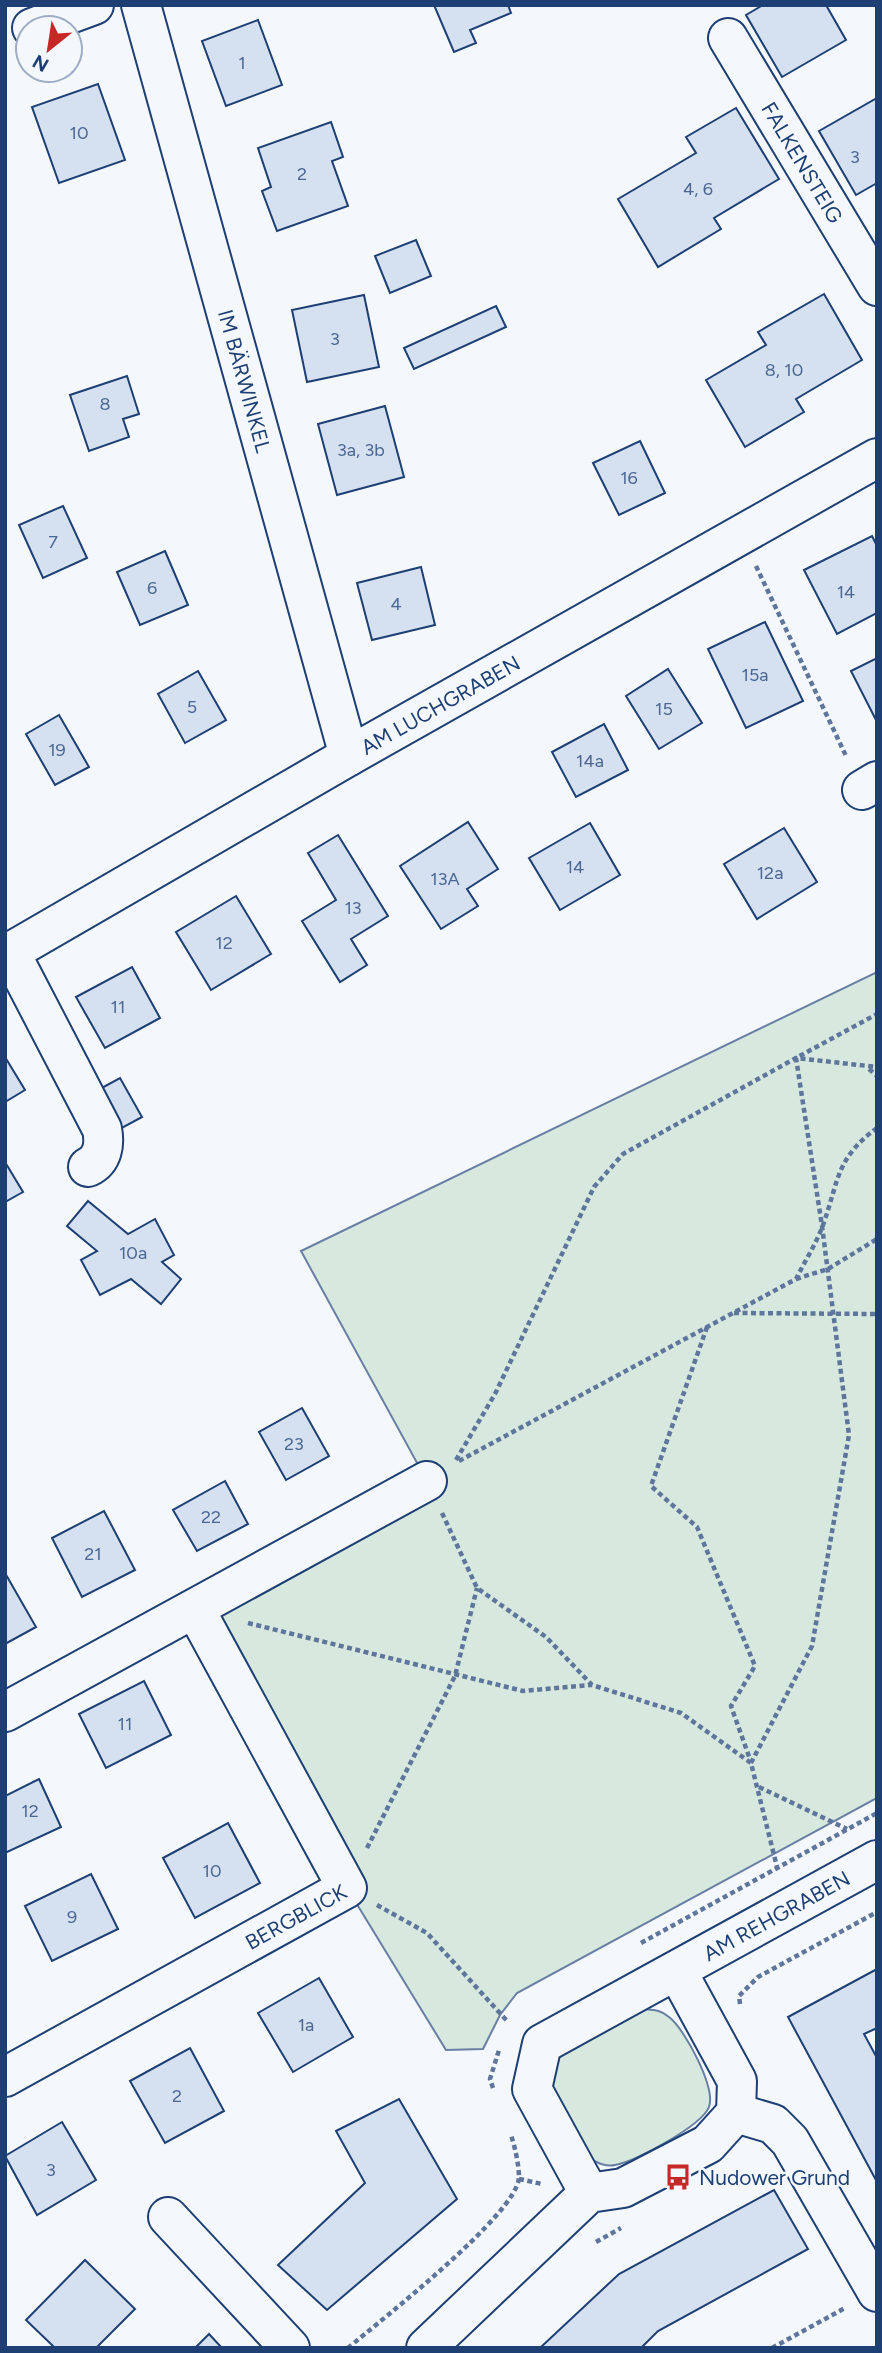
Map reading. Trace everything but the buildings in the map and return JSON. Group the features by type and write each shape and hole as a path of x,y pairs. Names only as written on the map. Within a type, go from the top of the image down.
{"street":[{"path":"70,14 94,5"},
{"name":"IM BÄRWINKEL","path":"141,5 349,756"},
{"name":"FALKENSTEIG","path":"728,38 877,286"},
{"name":"AM LUCHGRABEN","path":"8,954 349,756 877,457"},
{"path":"8,954 102,1129 104,1138 100,1157 88,1167"},
{"path":"5,1712 427,1481"},
{"name":"BERGBLICK","path":"5,2077 347,1888 195,1609"},
{"name":"AM REHGRABEN","path":"589,2193 532,2089 542,2044 877,1860"},
{"path":"426,2348 589,2193 623,2188 708,2144 736,2113 737,2081 677,1970"},
{"path":"736,2113 773,2124 790,2141 877,2292"},
{"path":"168,2217 290,2348"}],"path":[{"path":"741,534 869,786"},
{"path":"877,1014 623,1154 594,1187 495,1394 455,1463 796,1279 828,1269 877,1239"},
{"path":"796,1058 877,1067"},
{"path":"751,1763 812,1646 849,1435 822,1226 796,1058"},
{"path":"868,1068 877,1076"},
{"path":"796,1279 822,1226 840,1167 859,1141 877,1128"},
{"path":"733,1313 877,1314"},
{"path":"707,1327 651,1486 697,1527 755,1666 731,1706 758,1787 777,1867"},
{"path":"427,1481 477,1588 546,1637 592,1685"},
{"path":"477,1588 455,1676 347,1888 427,1933 508,2022"},
{"path":"195,1609 523,1691 592,1685 681,1713 751,1763"},
{"path":"758,1787 847,1829"},
{"path":"348,2348 483,2231 506,2203 519,2179"},
{"path":"772,2348 840,2310"}],"shaded area":[{"path":"877,972 877,1798 517,1993 500,2015 483,2049 446,2050 347,1888 195,1609 427,1481 301,1251"},
{"path":"644,2009 666,2015 683,2033 704,2073 710,2098 709,2107 694,2123 652,2150 625,2162 602,2164 590,2159 549,2089 553,2065 562,2054"}],"place":[{"name":"Nudower Grund","path":"678,2177"}]}
